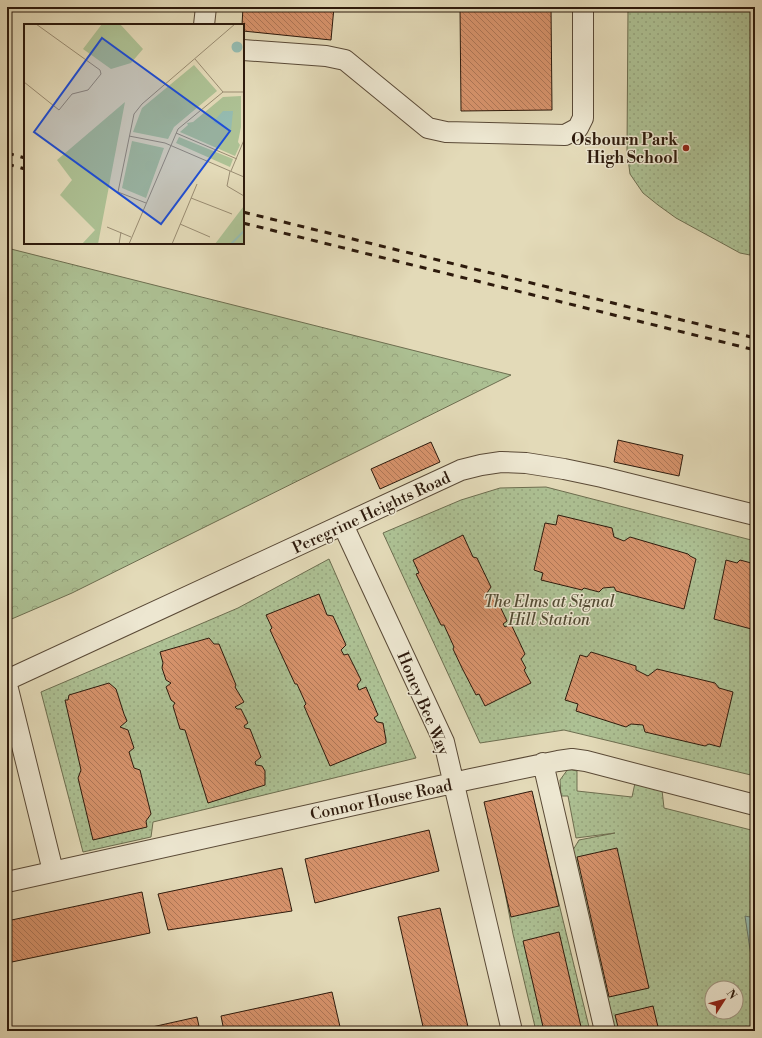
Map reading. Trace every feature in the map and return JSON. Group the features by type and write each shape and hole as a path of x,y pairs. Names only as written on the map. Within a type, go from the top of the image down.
{"street":[{"path":"204,24 206,7"},
{"path":"244,50 326,56 345,60 428,128 446,132 565,135 578,128 583,118 583,7"},
{"name":"Peregrine Heights Road","path":"7,680 461,470 481,465 501,462 526,463 564,469 755,515"},
{"name":"Honey Bee Way","path":"343,525 444,742 512,1031"},
{"path":"7,685 53,871"},
{"name":"Connor House Road","path":"7,882 543,763 572,759 586,761 755,806"},
{"path":"543,763 604,1031"}],"green space":[{"name":"Osbourn Park High School","path":"628,7 755,7 755,256 740,253 676,218 643,193 630,174 627,151"},
{"path":"7,248 511,375 72,593 7,621"},
{"name":"The Elms at Signal Hill Station","path":"546,487 755,541 755,776 564,730 480,743 383,533 461,500 500,488"},
{"path":"329,559 416,758 153,822 151,837 83,852 41,692 238,608"},
{"path":"568,769 577,771 577,791 632,797 635,783 662,790 664,808 755,831 755,1031 613,1031 570,855 579,840 615,833 576,838 568,796 561,796 560,780"},
{"path":"532,793 590,1031 536,1031 513,934 488,805"}],"water":[{"path":"745,916 755,918 755,983"}],"building":[{"path":"243,7 334,7 331,40 244,31 244,24 242,24"},
{"path":"460,7 551,7 552,110 461,111"},
{"path":"618,440 683,455 679,476 614,462"},
{"path":"431,442 440,462 380,489 371,469"},
{"path":"558,515 612,528 614,537 624,541 630,537 688,554 696,559 684,609 616,591 614,587 603,588 599,592 584,588 582,590 541,580 543,573 534,570 545,523 556,525"},
{"path":"463,535 473,557 477,558 491,587 487,593 495,596 507,621 503,624 505,627 511,624 525,654 521,659 526,668 524,670 531,683 485,706 479,694 476,695 462,668 444,625 441,625 416,574 419,573 413,560"},
{"path":"726,560 737,563 740,560 755,564 755,630 714,619"},
{"path":"319,594 327,615 333,616 346,645 341,650 344,655 348,654 361,680 357,685 359,690 366,687 378,715 374,718 377,722 383,723 386,740 386,743 330,766 304,706 306,704 270,630 272,628 266,615"},
{"path":"209,638 214,644 219,644 236,685 235,687 244,702 235,707 237,709 241,709 248,723 244,726 245,728 250,729 261,757 255,762 256,765 262,766 265,771 265,785 208,803 185,730 180,729 173,706 175,703 171,700 166,687 171,683 166,680 162,668 163,663 160,652"},
{"path":"591,652 636,666 636,670 648,676 657,669 715,683 719,688 733,692 720,747 709,744 705,746 645,732 643,725 631,724 626,727 576,711 578,704 565,700 580,655 587,657"},
{"path":"109,683 116,689 127,721 120,727 128,730 134,748 129,752 134,768 140,770 151,814 146,821 147,827 93,840 78,778 81,770 65,700 68,700 69,695"},
{"path":"532,791 559,906 511,917 484,802"},
{"path":"429,830 439,871 315,903 305,859"},
{"path":"7,833 11,851 7,852"},
{"path":"617,848 649,988 609,997 577,857"},
{"path":"282,868 292,911 168,930 158,894"},
{"path":"142,892 150,933 7,963 7,921"},
{"path":"440,908 469,1031 424,1031 398,917"},
{"path":"559,932 582,1031 544,1031 523,941"},
{"path":"332,992 341,1031 224,1031 221,1016"},
{"path":"653,1006 659,1031 619,1031 615,1015"},
{"path":"197,1017 200,1031 134,1031"}],"railway":[{"path":"7,153 24,158"},
{"path":"7,164 24,169"},
{"path":"244,212 755,338"},
{"path":"244,223 755,350"}],"place":[{"name":"Osbourn Park High School","path":"686,148"}]}
